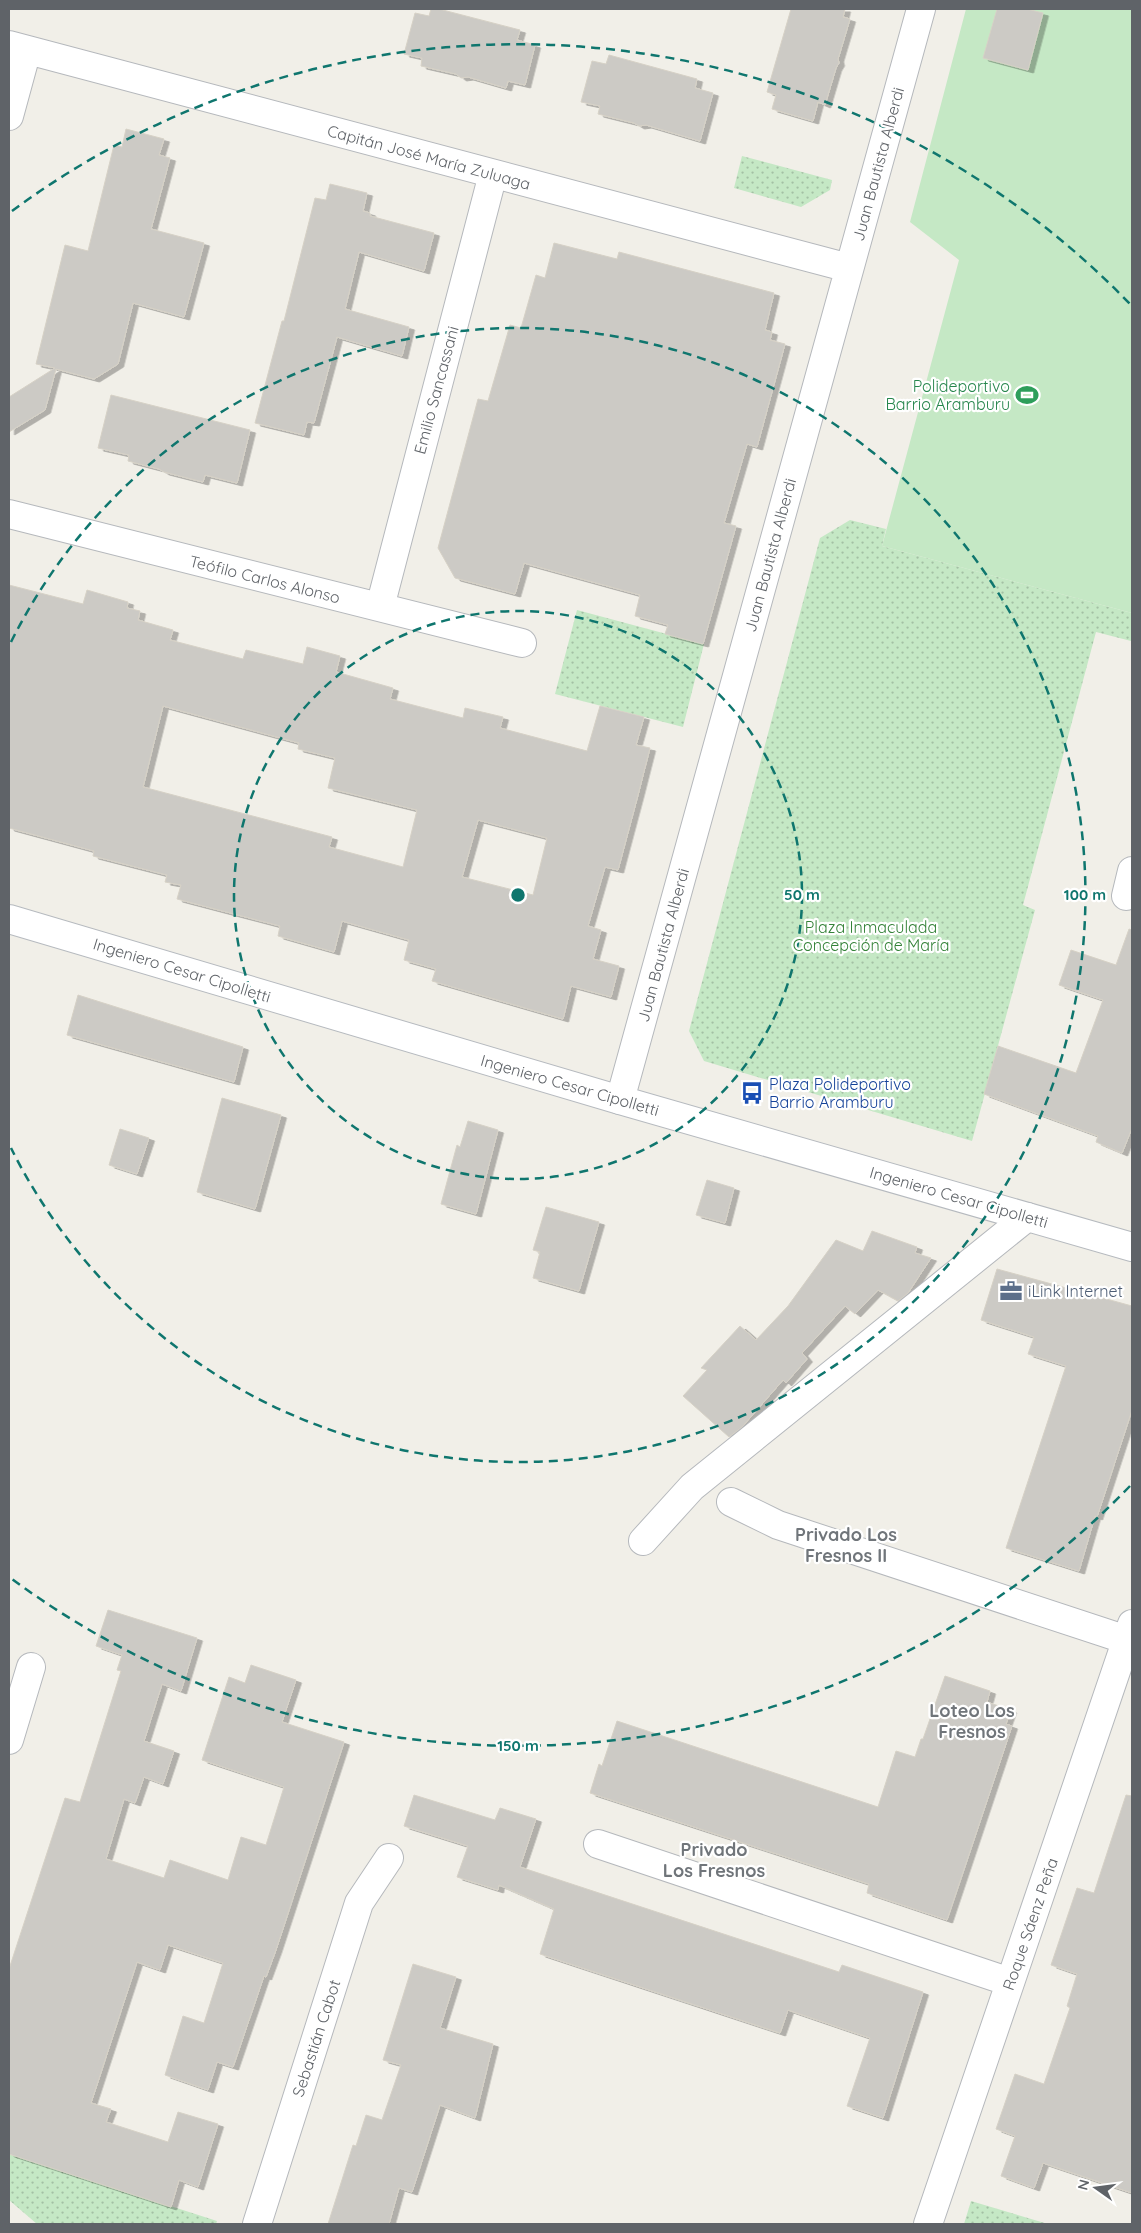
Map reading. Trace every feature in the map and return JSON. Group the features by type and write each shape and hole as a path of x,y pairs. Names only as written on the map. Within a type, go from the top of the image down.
{"street":[{"name":"Juan Bautista Alberdi","path":"620,1100 921,9"},
{"name":"Capitán José María Zuluaga","path":"18,48 849,268"},
{"path":"9,116 18,48"},
{"name":"Emilio Sancassani","path":"380,607 493,174"},
{"name":"Teófilo Carlos Alonso","path":"9,514 522,643"},
{"name":"Ingeniero Cesar Cipolletti","path":"9,918 620,1100 1132,1247"},
{"path":"643,1541 692,1487 1027,1217"},
{"path":"731,1502 778,1525 1129,1632"},
{"name":"Roque Sáenz Peña","path":"928,2224 1129,1632"},
{"path":"9,1740 31,1667"},
{"path":"598,1844 1010,1982"},
{"name":"Sebastián Cabot","path":"257,2224 359,1903 389,1858"}],"green space":[{"name":"Polideportivo Barrio Aramburu","path":"966,9 1132,10 1132,613 882,546 959,260 910,222"},
{"path":"742,156 832,180 830,190 801,207 734,188"},
{"name":"Plaza Inmaculada Concepción de María","path":"850,520 886,529 882,546 1132,613 1131,641 1096,632 1023,905 1035,910 972,1141 704,1061 689,1031 820,538"},
{"path":"577,610 704,644 683,727 555,694"},
{"path":"9,2154 217,2221 216,2224 37,2224 9,2200"},
{"path":"971,2201 1048,2224 964,2224"}],"building":[{"path":"431,9 439,9 520,30 517,40 535,45 525,85 508,81 506,88 468,77 461,78 456,74 421,66 422,58 404,54 415,13 429,16"},
{"path":"791,9 845,9 843,17 850,19 838,59 839,63 825,105 818,102 813,121 772,109 776,95 767,92"},
{"path":"997,9 1027,9 1043,13 1028,70 983,58"},
{"path":"609,55 697,79 695,88 713,93 700,141 646,125 639,126 598,114 600,106 581,102 592,61 606,64"},
{"path":"126,129 164,139 159,155 170,158 151,229 204,243 184,317 133,303 118,364 94,379 56,369 45,410 9,432 9,397 55,368 36,364 65,245 88,251 114,145 122,147"},
{"path":"330,184 367,193 363,211 370,213 370,216 434,233 424,271 359,252 345,309 409,327 402,356 337,337 314,423 307,422 304,435 255,423 282,321 284,321 315,198 326,200"},
{"path":"554,243 617,259 619,252 774,293 765,330 772,332 770,340 785,344 757,447 747,444 724,523 736,526 703,644 665,634 668,625 635,616 640,595 524,563 515,594 455,578 438,548 478,399 488,401 510,325 521,328 536,275 545,278"},
{"path":"111,395 250,430 237,483 205,475 203,482 128,461 129,455 98,448"},
{"path":"9,585 83,604 87,590 128,602 127,608 140,611 138,620 173,630 170,640 243,659 246,650 303,664 307,647 340,656 336,672 393,688 390,699 463,718 465,708 503,717 500,728 587,751 600,706 644,717 636,745 650,748 618,870 605,867 588,926 601,930 593,959 619,966 611,997 571,986 563,1019 432,981 436,969 404,960 409,940 342,921 334,952 278,936 280,926 177,899 181,885 165,882 167,875 93,856 94,851 9,828","holes":["163,706 299,743 298,749 335,758 328,788 417,810 403,867 329,847 332,837 143,787","478,820 547,838 533,895 462,877"]},
{"path":"1129,929 1132,930 1132,1128 1122,1153 1096,1142 1098,1136 984,1094 998,1046 1076,1073 1103,1000 1059,985 1071,950 1116,965"},
{"path":"78,995 243,1047 234,1082 67,1035"},
{"path":"222,1098 281,1115 255,1209 197,1192"},
{"path":"468,1121 498,1130 476,1214 441,1204 457,1145 460,1147"},
{"path":"120,1129 149,1138 137,1174 109,1165"},
{"path":"707,1180 734,1188 725,1223 696,1215"},
{"path":"546,1207 599,1222 579,1291 533,1278 540,1252 533,1250"},
{"path":"872,1231 917,1247 915,1253 931,1258 908,1293 898,1301 878,1290 855,1314 845,1306 802,1353 807,1359 786,1383 783,1380 742,1427 729,1437 683,1396 707,1370 701,1368 740,1326 756,1340 788,1306 836,1240 863,1251"},
{"path":"997,1269 1132,1306 1132,1410 1097,1517 1095,1516 1079,1571 1006,1548 1066,1366 1028,1354 1034,1337 981,1320"},
{"path":"108,1610 197,1638 181,1691 162,1684 144,1741 174,1751 163,1784 144,1777 135,1803 124,1799 106,1859 164,1878 170,1860 228,1880 241,1837 266,1845 284,1787 202,1760 229,1677 245,1683 251,1665 296,1680 282,1722 344,1742 276,1950 266,1977 264,1976 233,2067 217,2062 208,2090 165,2075 183,2016 204,2023 223,1963 168,1945 160,1970 137,1962 91,2103 111,2109 106,2122 168,2142 178,2112 218,2124 198,2187 179,2180 171,2207 9,2154 9,1969 65,1798 80,1802 121,1671 117,1670 122,1655 96,1646"},
{"path":"945,1676 990,1691 987,1702 1011,1710 1006,1724 1012,1726 947,1920 867,1893 869,1884 590,1793 599,1764 602,1766 617,1721 878,1807 896,1751 915,1757"},
{"path":"414,1795 495,1820 500,1808 536,1819 520,1867 839,1972 842,1965 923,1992 883,2118 847,2106 870,2038 788,2010 780,2033 540,1954 554,1909 499,1885 498,1890 457,1877 468,1846 404,1826"},
{"path":"1126,1795 1132,1796 1132,2193 1043,2163 1034,2188 1001,2176 1015,2136 996,2129 1015,2074 1044,2084 1070,2008 1067,2006 1077,1974 1051,1965 1077,1888 1094,1893"},
{"path":"413,1964 456,1977 440,2028 493,2044 475,2118 440,2105 412,2192 399,2188 389,2224 328,2224 353,2145 356,2146 366,2115 382,2120 401,2065 383,2060"}],"place":[{"name":"Polideportivo Barrio Aramburu","path":"1027,395"},
{"name":"Plaza Polideportivo Barrio Aramburu","path":"752,1093"},
{"name":"iLink Internet","path":"1011,1291"}],"district":[{"name":"Privado Los Fresnos II","path":"846,1544"},
{"name":"Loteo Los Fresnos","path":"972,1720"},
{"name":"Privado Los Fresnos","path":"714,1859"}]}
